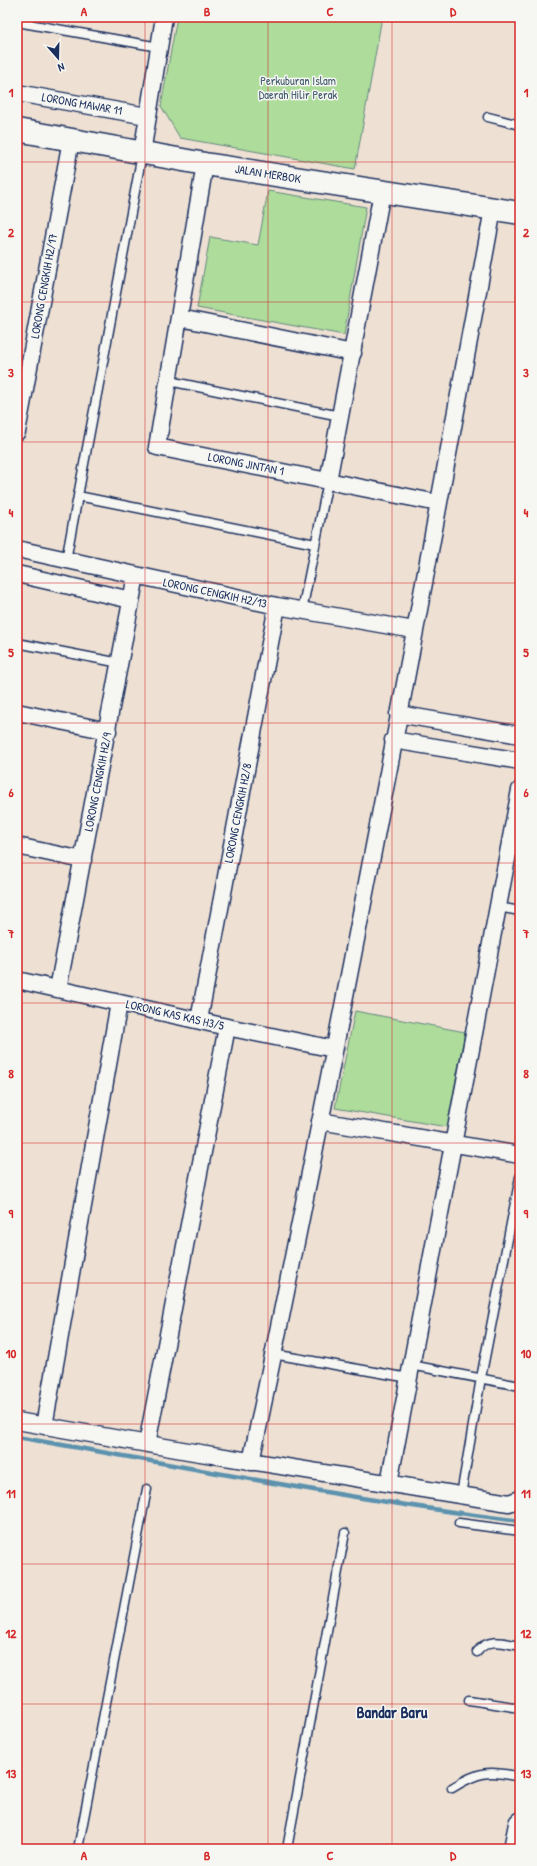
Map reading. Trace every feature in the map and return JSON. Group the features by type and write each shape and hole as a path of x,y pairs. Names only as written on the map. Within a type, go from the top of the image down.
{"street":[{"path":"142,153 164,17"},
{"name":"LORONG MAWAR 11","path":"17,93 147,116"},
{"name":"JALAN MERBOK","path":"17,130 205,164 520,213"},
{"name":"LORONG CENGKIH H2/17","path":"17,432 71,140"},
{"name":"LORONG JINTAN 1","path":"205,164 157,447 328,481"},
{"path":"382,192 328,481 438,503"},
{"path":"251,1462 320,1121 494,209"},
{"path":"180,318 352,353"},
{"name":"LORONG CENGKIH H2/13","path":"17,549 277,606 414,630"},
{"path":"17,574 131,600"},
{"name":"LORONG CENGKIH H2/9","path":"58,989 108,731 136,575"},
{"name":"LORONG CENGKIH H2/8","path":"199,1020 277,606"},
{"path":"17,712 108,731"},
{"path":"398,714 520,735"},
{"path":"393,740 520,761"},
{"path":"389,1483 520,790"},
{"path":"17,846 83,860"},
{"name":"LORONG KAS KAS H3/5","path":"17,980 227,1027 334,1048"},
{"path":"44,1426 119,1003"},
{"path":"147,1444 227,1027"},
{"path":"320,1121 520,1155"},
{"path":"17,1421 251,1462 509,1503 520,1499"},
{"path":"515,1849 520,1824"}],"lane":[{"path":"17,22 159,47"},
{"path":"488,117 520,125"},
{"path":"66,560 142,153"},
{"path":"169,380 340,416"},
{"path":"302,611 328,481"},
{"path":"78,496 315,544"},
{"path":"17,643 120,663"},
{"path":"498,907 520,911"},
{"path":"461,1495 480,1378 520,1177"},
{"path":"273,1354 410,1372 480,1378 520,1386"},
{"path":"78,1849 147,1489"},
{"path":"459,1523 520,1531"},
{"path":"287,1849 345,1533"},
{"path":"477,1652 482,1645 493,1641 520,1646"},
{"path":"469,1700 520,1708"},
{"path":"452,1788 471,1776 492,1772 520,1777"}],"green space":[{"name":"Perkuburan Islam Daerah Hilir Perak","path":"177,17 382,17 355,169 180,138 161,106"},
{"path":"268,191 366,207 344,335 197,308 210,237 258,245"},
{"path":"355,1011 465,1032 447,1127 335,1108"}],"waterway":[{"path":"17,1437 331,1493 457,1513 520,1521"}],"district":[{"name":"Bandar Baru","path":"392,1712"}]}
